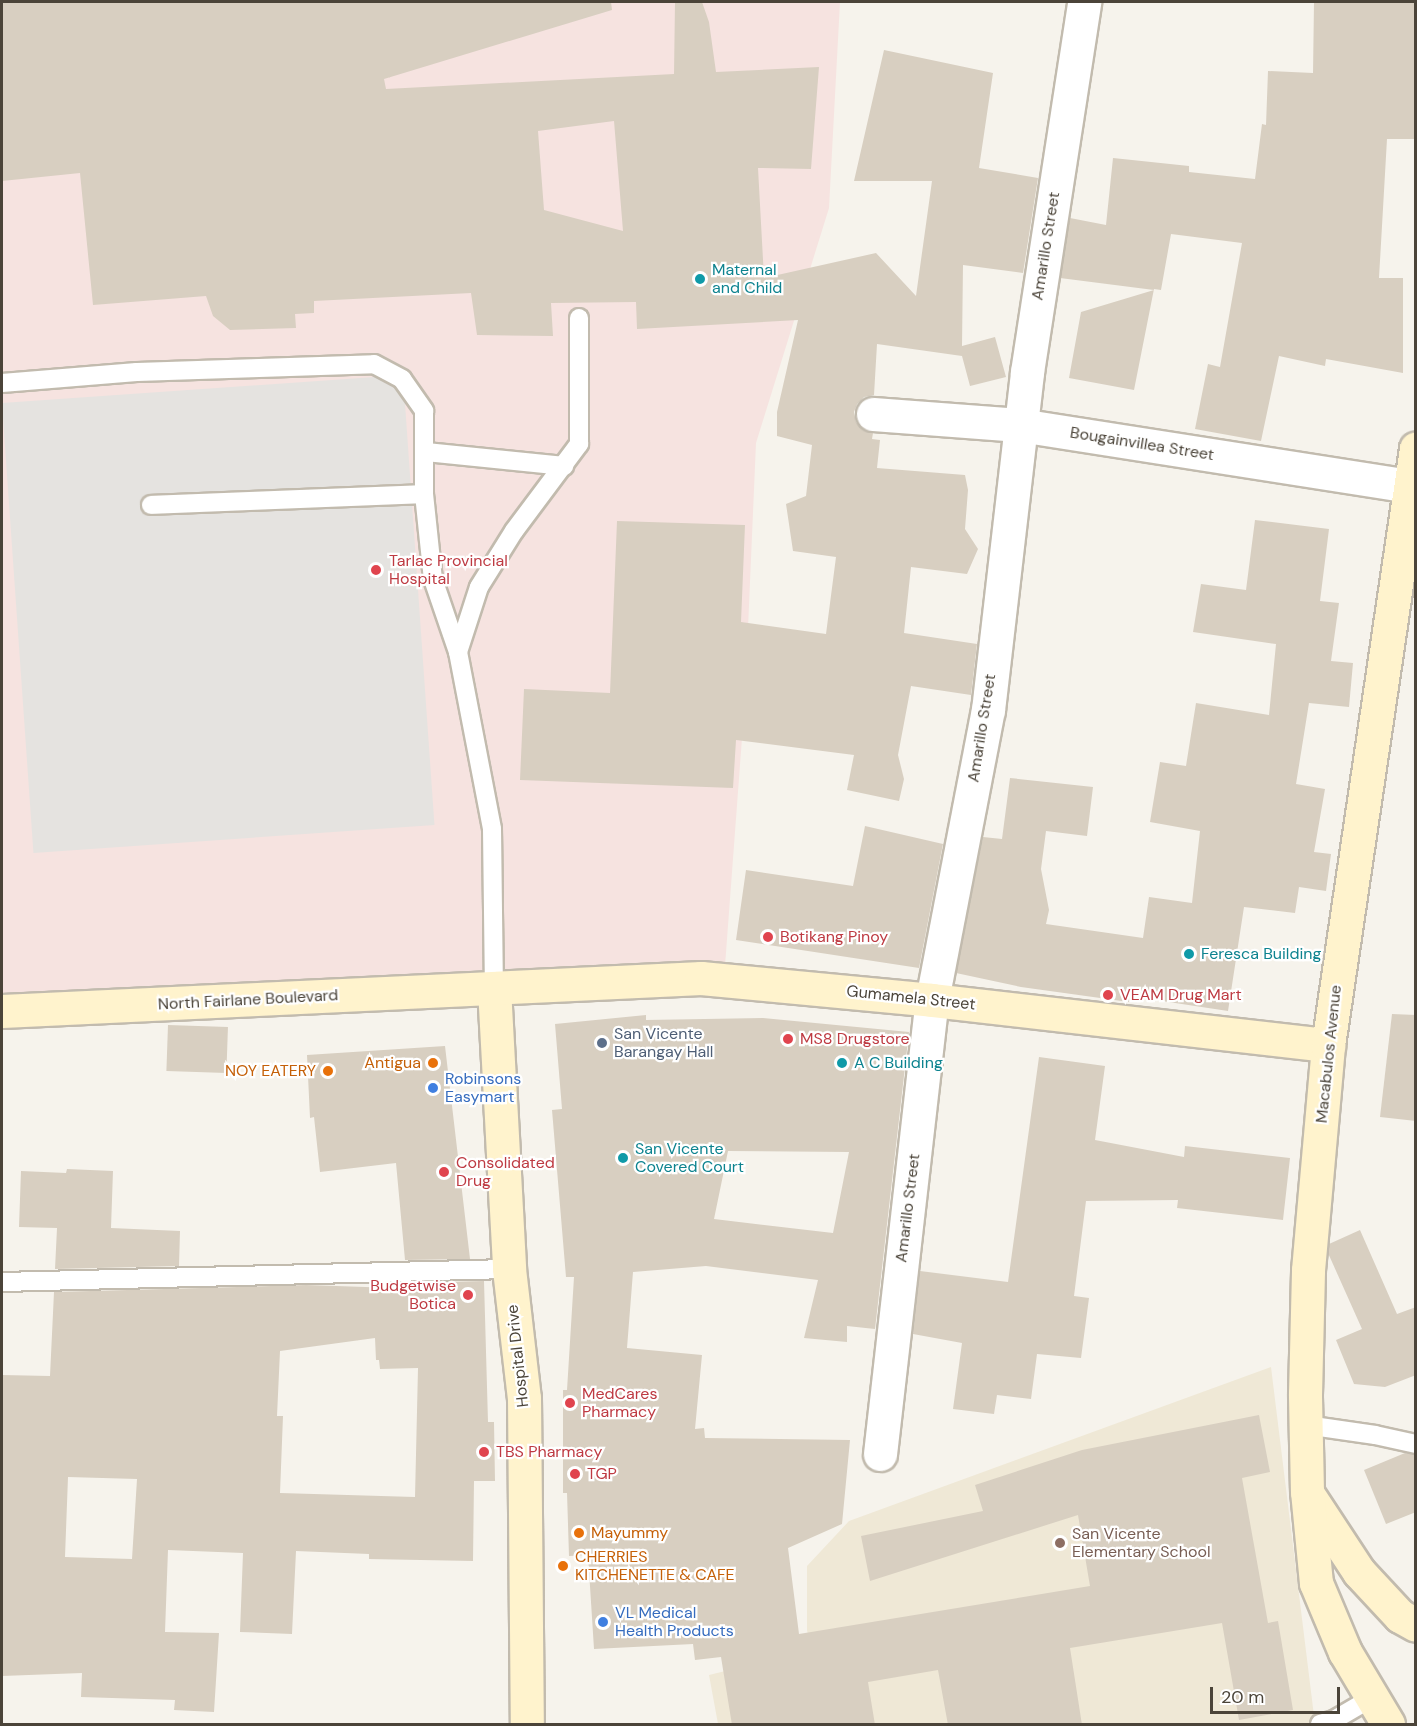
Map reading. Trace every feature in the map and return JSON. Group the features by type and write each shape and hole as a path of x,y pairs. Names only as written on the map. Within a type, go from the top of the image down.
{"street":[{"name":"Amarillo Street","path":"880,1454 932,1000 988,710 1020,425 1084,2"},
{"name":"Bougainvillea Street","path":"873,414 1020,425 1409,486"},
{"name":"Macabulos Avenue","path":"1379,1712 1345,1652 1316,1583 1307,1492 1308,1270 1328,1045 1416,448"},
{"name":"Gumamela Street","path":"494,988 701,978 932,1000 1328,1045"},
{"name":"North Fairlane Boulevard","path":"2,1011 494,988"},
{"name":"Hospital Drive","path":"494,988 509,1269 524,1398 527,1725"},
{"path":"1307,1492 1359,1572 1400,1616 1416,1625"}],"lane":[{"path":"458,652 479,587 514,531 579,444 579,318"},
{"path":"2,383 137,372 374,364 402,379 424,411 426,452 424,494 434,579 458,652 492,829 494,988"},
{"path":"426,452 564,466"},
{"path":"151,505 424,494"},
{"path":"2,1282 509,1269"},
{"path":"1306,1425 1375,1435 1416,1444"},
{"path":"1320,1725 1334,1720 1379,1712"}],"shaded area":[{"name":"Tarlac Provincial Hospital","path":"2,2 840,2 829,208 756,443 745,698 725,966 2,997"},
{"path":"403,375 434,825 33,853 2,403"},
{"name":"San Vicente Elementary School","path":"1271,1367 1315,1724 718,1724 709,1675 811,1650 807,1630 807,1566 849,1521"}],"building":[{"path":"2,2 611,2 612,10 384,79 386,89 674,74 675,2 702,2 709,22 716,72 819,67 811,169 758,168 764,278 876,253 916,296 932,181 854,181 884,50 993,73 979,168 1038,178 1023,273 963,265 962,346 995,337 1006,377 970,386 962,356 877,344 874,395 864,397 857,404 854,412 856,422 862,429 873,433 872,439 880,440 877,468 965,475 968,490 965,529 978,549 967,574 911,567 904,633 977,644 971,695 911,686 898,755 904,779 899,801 847,790 854,755 736,740 733,788 520,780 524,689 610,693 617,521 745,525 741,622 826,634 836,557 793,551 786,504 806,496 812,445 777,436 777,412 798,320 637,329 636,302 551,303 553,336 477,335 471,293 314,301 314,313 295,314 296,328 230,330 213,316 206,296 93,305 80,173 2,181","holes":["614,121 623,231 544,210 538,131"]},
{"path":"1314,2 1416,2 1416,139 1387,139 1379,278 1403,278 1403,373 1326,359 1325,366 1279,356 1261,441 1195,429 1208,364 1220,367 1242,243 1171,234 1161,290 1060,278 1070,218 1106,225 1113,158 1189,166 1189,172 1255,179 1262,124 1266,125 1268,71 1313,73"},
{"path":"1154,290 1134,390 1069,378 1081,312"},
{"path":"1255,520 1329,529 1320,601 1339,603 1331,661 1353,663 1349,707 1309,703 1296,784 1325,789 1314,852 1331,854 1326,891 1299,887 1295,913 1244,907 1228,1011 1129,996 1129,1002 1021,987 956,973 983,837 1002,839 1010,778 1093,787 1087,836 1046,831 1041,869 1049,910 1046,924 1143,938 1149,897 1192,903 1200,831 1150,822 1160,762 1186,766 1196,703 1269,715 1276,644 1193,632 1201,584 1246,590"},
{"path":"865,826 943,844 919,968 736,940 746,870 853,886"},
{"path":"1392,1014 1416,1015 1416,1121 1380,1117"},
{"path":"646,1015 646,1020 763,1018 909,1032 875,1329 847,1326 847,1342 804,1338 818,1280 706,1266 633,1272 627,1348 702,1355 695,1429 704,1428 705,1438 850,1440 842,1524 788,1548 799,1634 1090,1586 1078,1515 870,1581 861,1536 983,1511 975,1485 1082,1450 1259,1415 1270,1472 1242,1478 1268,1623 1278,1621 1293,1710 1239,1720 1222,1623 1070,1648 1082,1725 948,1725 938,1670 868,1682 875,1725 732,1725 721,1657 695,1660 693,1644 594,1649 588,1555 569,1556 567,1493 563,1493 563,1390 567,1390 574,1277 566,1277 552,1110 562,1109 555,1024","holes":["728,1151 849,1152 833,1233 714,1219"]},
{"path":"168,1025 228,1027 226,1073 166,1071"},
{"path":"445,1046 470,1259 405,1260 396,1163 320,1172 314,1117 310,1118 307,1055"},
{"path":"1039,1057 1105,1066 1095,1140 1184,1157 1185,1146 1290,1158 1283,1220 1177,1208 1178,1200 1086,1201 1074,1296 1089,1298 1081,1358 1037,1354 1031,1399 997,1395 994,1414 953,1409 962,1343 913,1334 920,1271 1008,1282"},
{"path":"67,1169 113,1171 111,1228 180,1231 179,1266 55,1269 57,1228 19,1227 21,1171 66,1173"},
{"path":"1360,1230 1397,1314 1416,1307 1416,1375 1385,1387 1354,1384 1336,1340 1362,1329 1328,1253 1329,1244"},
{"path":"484,1281 488,1422 494,1422 495,1481 474,1481 473,1561 369,1559 369,1554 296,1551 292,1634 240,1632 243,1553 168,1550 165,1632 219,1633 214,1712 174,1710 175,1700 81,1697 82,1673 2,1676 2,1375 50,1376 54,1292 306,1285 395,1288 395,1284","holes":["375,1338 376,1360 379,1360 380,1369 418,1368 415,1497 280,1493 283,1416 277,1416 280,1351","68,1477 137,1479 132,1559 65,1557"]},
{"path":"1405,1453 1416,1455 1416,1512 1386,1524 1364,1470"}],"place":[{"name":"Maternal and Child","path":"700,279"},
{"name":"Tarlac Provincial Hospital","path":"376,570"},
{"name":"Botikang Pinoy","path":"768,937"},
{"name":"Feresca Building","path":"1189,954"},
{"name":"VEAM Drug Mart","path":"1108,995"},
{"name":"MS8 Drugstore","path":"788,1039"},
{"name":"San Vicente Barangay Hall","path":"602,1043"},
{"name":"Antigua","path":"433,1063"},
{"name":"A C Building","path":"842,1063"},
{"name":"NOY EATERY","path":"328,1071"},
{"name":"Robinsons Easymart","path":"433,1088"},
{"name":"San Vicente Covered Court","path":"623,1158"},
{"name":"Consolidated Drug","path":"444,1172"},
{"name":"Budgetwise Botica","path":"468,1295"},
{"name":"MedCares Pharmacy","path":"570,1403"},
{"name":"TBS Pharmacy","path":"484,1452"},
{"name":"TGP","path":"575,1474"},
{"name":"Mayummy","path":"579,1533"},
{"name":"San Vicente Elementary School","path":"1060,1543"},
{"name":"CHERRIES KITCHENETTE & CAFE","path":"563,1566"},
{"name":"VL Medical Health Products","path":"603,1622"}]}
